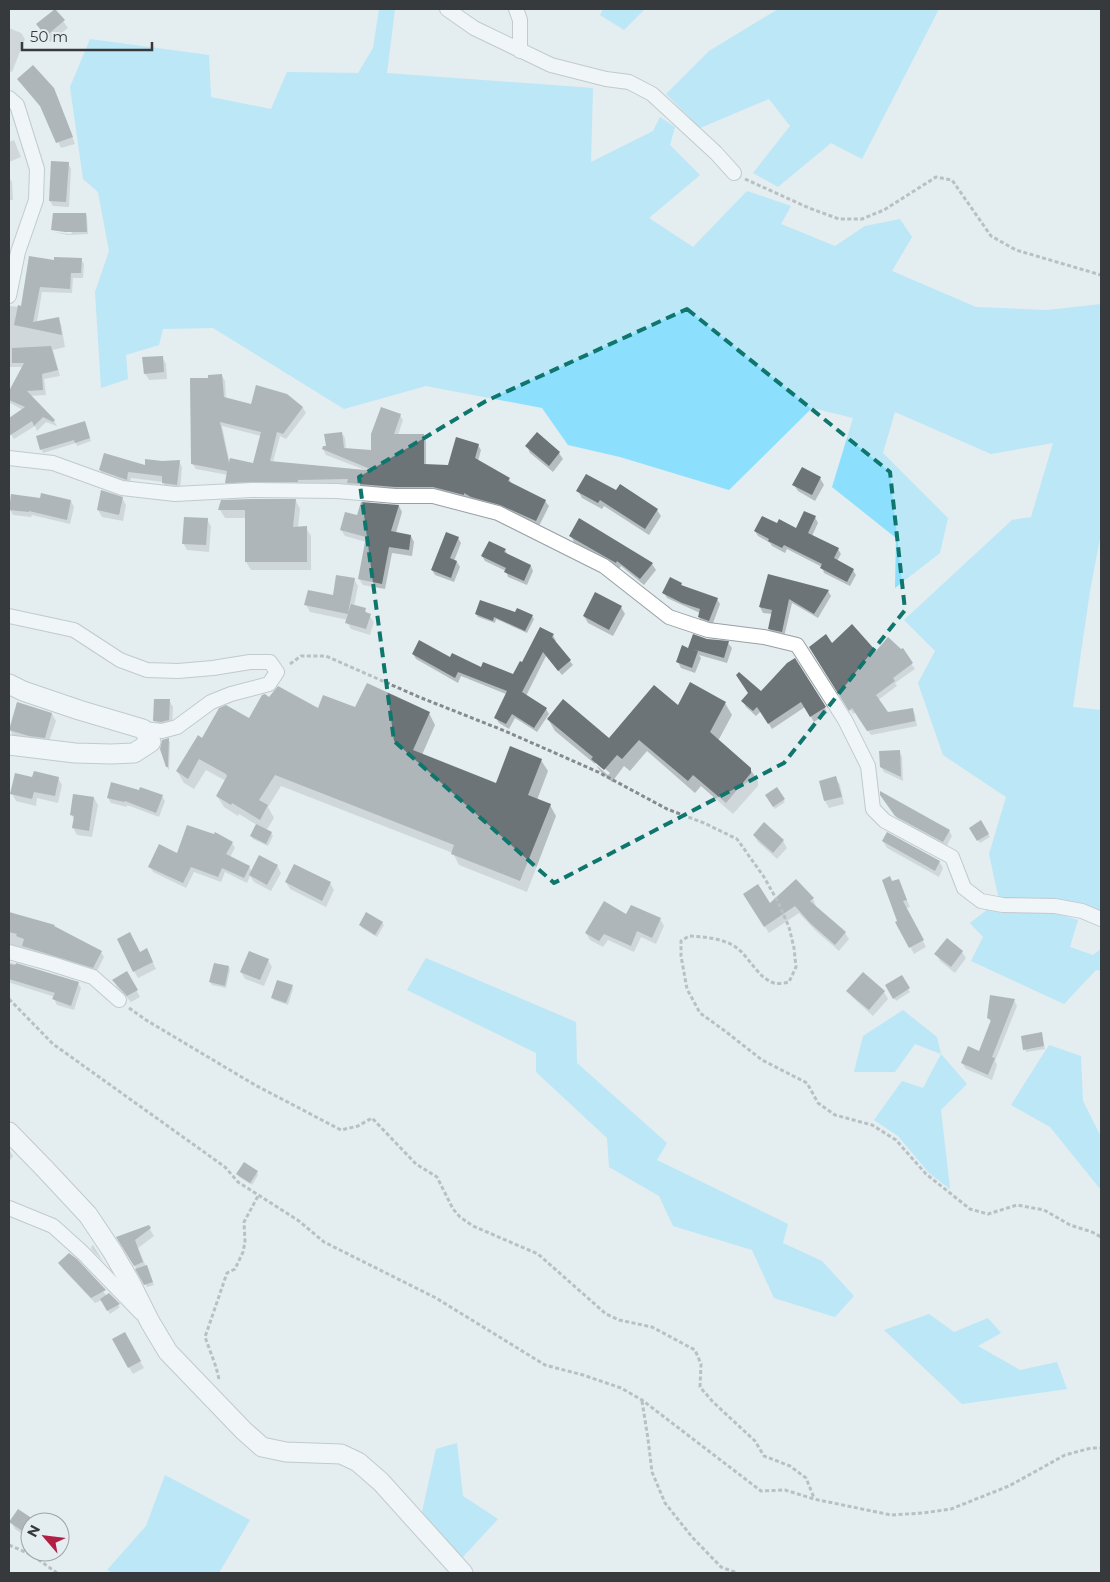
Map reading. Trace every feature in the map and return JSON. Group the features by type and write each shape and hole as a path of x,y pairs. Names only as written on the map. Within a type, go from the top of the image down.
{"main road":[{"path":"9,684 23,691 143,730 151,742 134,753 111,754 75,753 9,745"},
{"path":"9,1132 88,1215 112,1251 168,1352 262,1448 286,1452 341,1454 358,1462 381,1482 463,1573"}],"street":[{"path":"447,9 474,28 520,51 559,67 606,79 629,82 652,94 716,152 734,173"},
{"path":"516,9 520,20 520,51"},
{"path":"9,98 17,105 37,169 36,200 18,252 9,296"},
{"path":"9,458 53,463 122,488 175,494 252,490 337,490 395,496 433,496 498,513 604,566 669,617 708,630 764,637 797,645 845,720 868,766 873,809 885,821 952,858 964,888 981,901 1003,905 1055,906 1082,911 1101,919"},
{"path":"9,616 74,630 120,660 147,670 178,671 250,662 270,662 277,672 269,684 231,694 211,702 177,727 162,731 143,730"},
{"path":"9,952 93,977 119,1000"},
{"path":"9,1208 53,1226 84,1253 150,1322"}],"path":[{"path":"734,173 756,185 839,219 862,219 884,210 936,177 952,180 991,236 1016,250 1101,275"},
{"path":"277,672 301,656 326,656 590,768 667,809 704,823 737,839 764,877 778,902 789,927 796,967 789,982 775,984 762,976 746,956 734,946 711,937 689,936 681,941 681,956 686,989 700,1013 725,1030 762,1060 807,1083 818,1103 835,1115 872,1125 896,1140 926,1174 970,1209 988,1214 1017,1205 1044,1210 1070,1225 1101,1237"},
{"path":"9,999 53,1044 225,1167 238,1182 299,1220 324,1242 436,1298 545,1365 621,1388 642,1400 761,1491 785,1490 814,1499 891,1515 951,1509 1009,1486 1065,1456 1090,1448 1101,1448"},
{"path":"119,1000 146,1020 255,1084 341,1130 358,1126 372,1118 416,1164 437,1177 453,1209 460,1217 473,1226 538,1254 606,1314 620,1320 652,1327 695,1350 701,1364 700,1387 713,1402 755,1441 764,1456 790,1466 806,1478 814,1499"},
{"path":"223,1410 222,1392 216,1367 205,1337 228,1273 235,1268 243,1252 245,1242 244,1222 258,1196"},
{"path":"642,1400 652,1472 664,1503 692,1537 722,1566 738,1573"},
{"path":"9,1545 32,1555 57,1573"}],"highlighted area":[{"path":"687,309 890,472 905,610 784,763 554,883 394,741 359,477 486,401"}],"shaded area":[{"path":"379,9 395,9 387,73 593,88 591,162 653,131 660,117 675,127 670,145 700,175 649,218 693,247 747,191 791,206 781,224 835,246 865,226 900,219 912,237 892,271 976,307 1047,310 1101,304 1101,533 1090,591 1073,707 1101,710 1101,913 999,900 989,854 1006,797 943,755 918,683 935,651 904,620 1012,520 1031,517 1053,443 991,454 895,412 883,453 948,518 940,553 895,588 896,538 832,487 853,418 812,408 729,490 620,457 568,445 542,408 426,386 344,409 213,328 163,329 159,345 126,355 128,379 101,388 95,292 109,251 98,192 83,179 70,87 90,39 209,55 211,97 271,109 287,72 358,73 373,48"},
{"path":"603,9 645,9 624,30 600,15"},
{"path":"778,9 939,9 862,159 831,143 778,187 753,173 790,126 769,99 700,128 666,94 709,51"},
{"path":"988,909 1056,913 1078,920 1070,947 1093,955 1101,949 1101,971 1096,970 1064,1004 971,961 983,937 970,923"},
{"path":"426,958 576,1022 577,1063 667,1143 657,1160 788,1224 783,1243 822,1261 854,1296 835,1317 774,1298 752,1250 673,1226 659,1196 609,1167 607,1138 536,1072 536,1053 407,990"},
{"path":"903,1010 937,1037 941,1054 915,1044 895,1072 854,1072 863,1036"},
{"path":"1049,1045 1081,1056 1083,1101 1101,1137 1101,1190 1050,1127 1011,1105"},
{"path":"941,1054 967,1084 941,1110 950,1189 929,1173 898,1136 874,1120 902,1081 923,1088"},
{"path":"929,1314 954,1332 988,1318 1001,1333 978,1346 1020,1370 1057,1362 1067,1389 962,1404 884,1330"},
{"path":"457,1443 463,1496 498,1519 461,1559 437,1536 422,1512 436,1449"},
{"path":"165,1475 250,1520 219,1573 113,1573 107,1570 146,1526"}],"building":[{"path":"55,9 65,20 46,36 36,24"},
{"path":"33,65 54,88 73,137 56,143 40,106 17,79"},
{"path":"51,161 69,162 66,202 49,201"},
{"path":"53,213 86,213 87,232 51,230"},
{"path":"29,256 54,260 54,257 82,258 81,273 71,273 70,289 40,287 33,322 59,317 62,335 14,325 18,305 21,306"},
{"path":"51,346 58,370 42,374 43,390 27,391 55,420 53,422 43,417 34,426 32,421 9,436 9,418 25,407 9,400 9,391 24,363 12,363 12,348"},
{"path":"163,356 164,372 144,374 142,357"},
{"path":"222,374 224,397 251,404 256,385 287,394 303,407 283,434 277,432 270,461 375,471 322,449 323,446 326,446 324,434 342,432 344,448 371,450 371,434 381,407 401,414 394,434 424,434 424,464 448,465 456,437 479,444 475,458 510,478 508,481 546,500 536,521 500,505 471,497 464,493 464,495 433,487 395,487 347,483 348,479 225,483 227,471 191,464 190,378 208,378 208,375","holes":["220,422 261,432 253,463 230,458 229,463"]},
{"path":"85,421 90,438 75,443 74,440 40,450 36,436"},
{"path":"537,432 560,452 549,466 525,446"},
{"path":"104,453 145,465 145,459 162,461 180,460 177,485 162,483 162,476 128,472 127,480 99,470"},
{"path":"802,467 821,477 812,495 792,485"},
{"path":"586,474 616,490 620,484 658,509 645,529 600,500 598,503 576,491"},
{"path":"101,490 123,497 119,515 97,510"},
{"path":"41,493 71,500 67,520 29,511 9,510 11,494 40,498"},
{"path":"296,499 293,527 307,526 307,562 245,562 245,510 218,510 221,500"},
{"path":"361,502 399,505 391,531 411,535 409,550 389,547 382,584 358,579 366,537 340,530 345,512 357,515"},
{"path":"804,511 816,516 808,533 839,548 834,558 854,569 847,582 820,568 822,564 784,545 782,548 754,531 762,516 777,523 779,519 796,528"},
{"path":"184,517 208,518 206,545 182,544"},
{"path":"579,518 653,563 640,579 617,561 616,563 569,536"},
{"path":"446,532 459,537 450,558 457,561 451,578 431,570"},
{"path":"489,541 506,549 504,552 531,565 524,581 504,572 506,568 481,556"},
{"path":"768,574 829,590 814,614 789,599 782,632 768,629 772,610 759,607"},
{"path":"336,575 355,578 348,613 351,604 366,608 365,612 371,614 366,629 345,623 348,614 304,605 308,590 333,595"},
{"path":"670,577 682,583 681,585 718,598 709,621 698,617 700,609 662,593"},
{"path":"595,592 622,606 609,630 583,616"},
{"path":"480,600 515,612 517,608 533,615 525,631 494,617 493,621 475,614"},
{"path":"852,624 876,651 888,637 901,649 903,648 913,663 893,678 895,681 876,695 888,712 913,708 915,721 867,731 852,708 849,711 809,647 826,634 832,643"},
{"path":"540,627 554,634 552,637 571,660 558,671 543,652 522,692 547,708 534,728 512,714 506,724 494,718 507,691 458,672 455,678 412,654 419,640 450,657 452,653 481,667 483,662 513,674 520,661 522,662"},
{"path":"693,634 707,639 729,641 724,658 692,649 698,651 692,668 676,662 682,645 688,648"},
{"path":"795,658 826,707 810,717 801,702 768,724 757,707 753,711 741,701 748,693 736,675 739,672 761,691 787,663"},
{"path":"690,682 726,702 710,732 751,768 751,773 726,803 693,775 688,781 639,740 622,759 617,755 604,770 591,759 593,757 547,719 563,699 609,738 654,685 678,705"},
{"path":"367,683 430,712 413,750 496,783 510,746 542,759 528,795 551,804 520,881 451,854 454,845 275,775 259,800 268,805 260,820 232,803 231,805 216,796 227,776 226,774 199,759 188,779 176,771 198,735 202,738 219,708 226,705 249,718 262,695 265,694 269,697 278,686 318,708 323,695 355,707"},
{"path":"154,699 170,699 169,720 153,721"},
{"path":"17,702 52,713 45,738 29,736 9,730"},
{"path":"169,738 168,767 166,767 160,749 162,740"},
{"path":"900,750 901,777 880,767 879,751"},
{"path":"34,771 59,777 55,796 34,792 32,799 10,794 15,773 32,777"},
{"path":"836,776 842,797 824,801 819,781"},
{"path":"111,782 139,790 140,787 163,795 156,813 125,801 107,798"},
{"path":"777,787 785,799 773,807 765,795"},
{"path":"880,791 950,830 943,842 895,816 880,795"},
{"path":"73,794 94,797 89,831 72,828 74,816 70,815"},
{"path":"981,820 989,834 977,841 969,828"},
{"path":"764,822 784,840 773,853 753,835"},
{"path":"256,824 272,832 266,844 250,836"},
{"path":"187,825 214,834 215,832 233,842 226,854 250,866 244,878 222,868 218,877 191,867 183,883 148,867 159,844 177,853"},
{"path":"887,832 940,861 935,871 882,841"},
{"path":"259,855 278,865 267,885 249,875"},
{"path":"294,864 331,882 322,901 285,882"},
{"path":"890,876 892,881 899,879 907,900 903,901 924,940 909,948 895,922 897,921 882,880"},
{"path":"796,879 814,898 810,901 846,932 835,945 810,923 795,906 764,927 743,894 758,884 770,903"},
{"path":"604,901 626,914 631,905 661,918 652,938 637,931 631,946 604,934 599,941 585,933"},
{"path":"9,912 55,925 102,951 93,968 22,946 24,939 16,936 17,934 9,932"},
{"path":"366,912 383,922 375,935 359,925"},
{"path":"130,932 140,952 147,948 153,962 133,972 117,939"},
{"path":"947,938 963,951 951,967 934,954"},
{"path":"249,951 269,959 260,980 240,972"},
{"path":"16,963 79,982 71,1006 52,999 55,993 9,979 9,964 15,965"},
{"path":"214,963 229,966 225,986 209,982"},
{"path":"127,971 138,990 127,996 112,980"},
{"path":"863,972 885,991 869,1010 846,991"},
{"path":"902,975 910,988 893,999 885,985"},
{"path":"277,980 293,985 286,1003 271,998"},
{"path":"990,995 1015,999 992,1057 995,1058 988,1075 961,1063 968,1046 979,1051 991,1020 987,1018"},
{"path":"1042,1032 1044,1046 1023,1050 1021,1036"},
{"path":"244,1162 258,1171 250,1183 236,1174"},
{"path":"149,1225 151,1228 135,1240 143,1262 134,1266 116,1237"},
{"path":"69,1253 106,1290 91,1298 58,1263"},
{"path":"147,1265 153,1282 144,1285 135,1269"},
{"path":"109,1293 120,1304 107,1311 100,1299"},
{"path":"125,1332 141,1361 128,1368 112,1339"},
{"path":"18,1509 22,1512 20,1512 20,1529 9,1522"}]}
